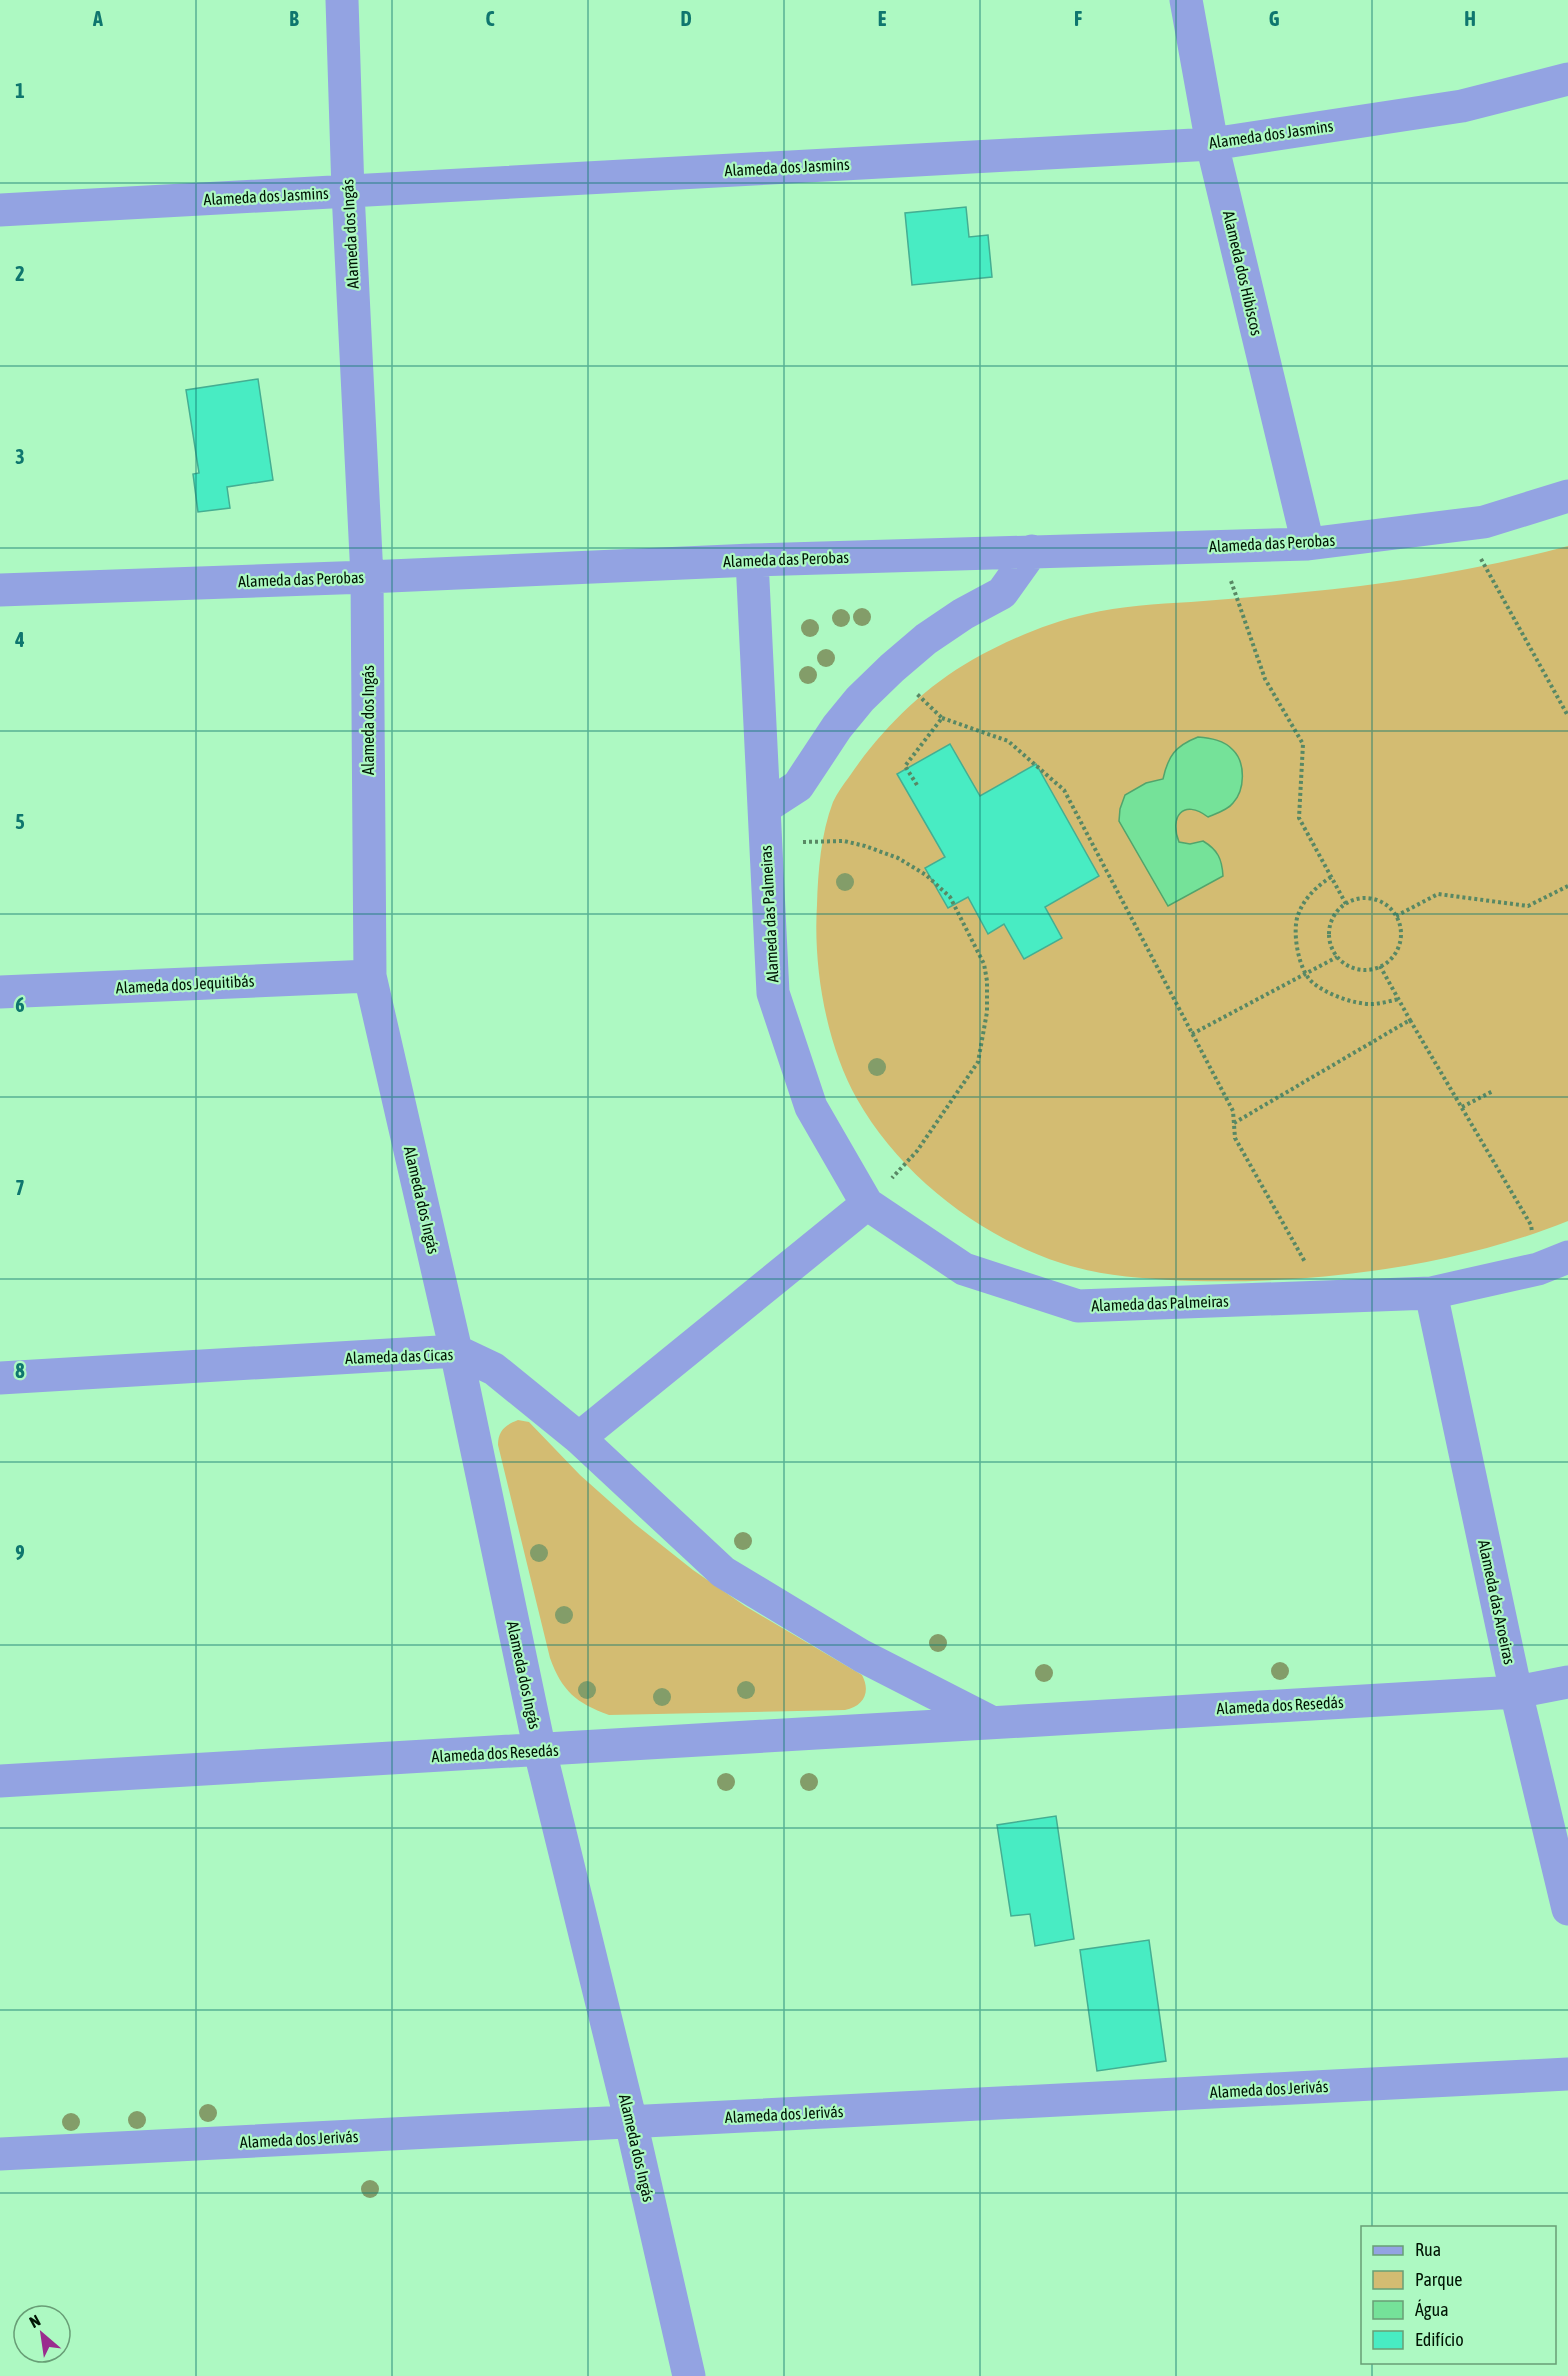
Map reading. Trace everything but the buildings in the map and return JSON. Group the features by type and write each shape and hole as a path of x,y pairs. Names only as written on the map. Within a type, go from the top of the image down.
{"street":[{"name":"Alameda dos Ingás","path":"342,0 348,192 367,577 370,976 456,1351 540,1751 632,2121 689,2376"},
{"name":"Alameda dos Hibiscos","path":"1186,0 1212,144 1308,544"},
{"name":"Alameda dos Jasmins","path":"0,210 1212,144 1462,106 1568,80"},
{"name":"Alameda das Perobas","path":"0,590 752,560 1308,544 1484,522 1568,496"},
{"path":"764,808 798,786 837,727 860,699 892,668 926,639 963,614 1002,593 1032,551"},
{"name":"Alameda das Palmeiras","path":"752,560 773,993 811,1107 867,1204 964,1269 1078,1306 1431,1293 1553,1263"},
{"name":"Alameda dos Jequitibás","path":"0,992 370,976"},
{"path":"867,1204 579,1438 723,1572 862,1656 990,1722"},
{"name":"Alameda das Aroeiras","path":"1431,1293 1516,1692 1568,1909"},
{"name":"Alameda das Cicas","path":"0,1378 456,1351 495,1369 579,1438"},
{"name":"Alameda dos Resedás","path":"0,1781 1516,1692 1568,1682"},
{"name":"Alameda dos Jerivás","path":"0,2154 1568,2074"}],"path":[{"path":"1462,524 1568,716"},
{"path":"1220,546 1265,680 1303,744 1299,818 1346,904"},
{"path":"892,668 942,718 1008,741 1064,790 1233,1111 1235,1138 1324,1297"},
{"path":"917,785 905,766 942,718"},
{"path":"766,843 844,841 898,858 926,875 950,897 984,964 987,981 987,1012 978,1062 917,1151 867,1204"},
{"path":"1331,877 1319,885 1308,897 1298,916 1297,940 1300,960 1306,973 1311,981 1342,998 1371,1004 1399,999"},
{"path":"1396,916 1438,894 1528,906 1568,886"},
{"path":"1368,898 1380,901 1396,916 1400,927 1400,939 1390,960 1369,970 1357,969 1337,957 1331,946 1329,934 1331,923 1337,912 1346,904 1357,899 1368,898"},
{"path":"1192,1034 1337,957"},
{"path":"1380,966 1553,1263"},
{"path":"1234,1123 1410,1020"},
{"path":"1462,1107 1493,1091"}],"green space":[{"path":"1568,546 1568,1221 1478,1250 1384,1269 1287,1279 1240,1281 1193,1281 1126,1276 1077,1268 1030,1251 1001,1237 944,1199 895,1153 857,1099 837,1054 824,1005 820,979 816,929 817,892 823,839 835,799 874,743 920,697 954,671 1000,646 1043,627 1087,614 1139,606 1371,585 1470,569"},
{"path":"518,1420 529,1422 580,1475 635,1524 693,1570 745,1606 862,1675 866,1692 861,1702 845,1710 609,1715 579,1700 565,1687 550,1658 498,1445 503,1429"}],"water":[{"path":"1198,737 1221,742 1233,750 1242,769 1242,784 1237,798 1225,810 1208,817 1192,809 1180,813 1176,825 1179,842 1190,844 1203,841 1208,844 1218,855 1223,876 1168,906 1119,821 1120,809 1125,795 1146,783 1163,779 1167,764 1178,748"}]}
